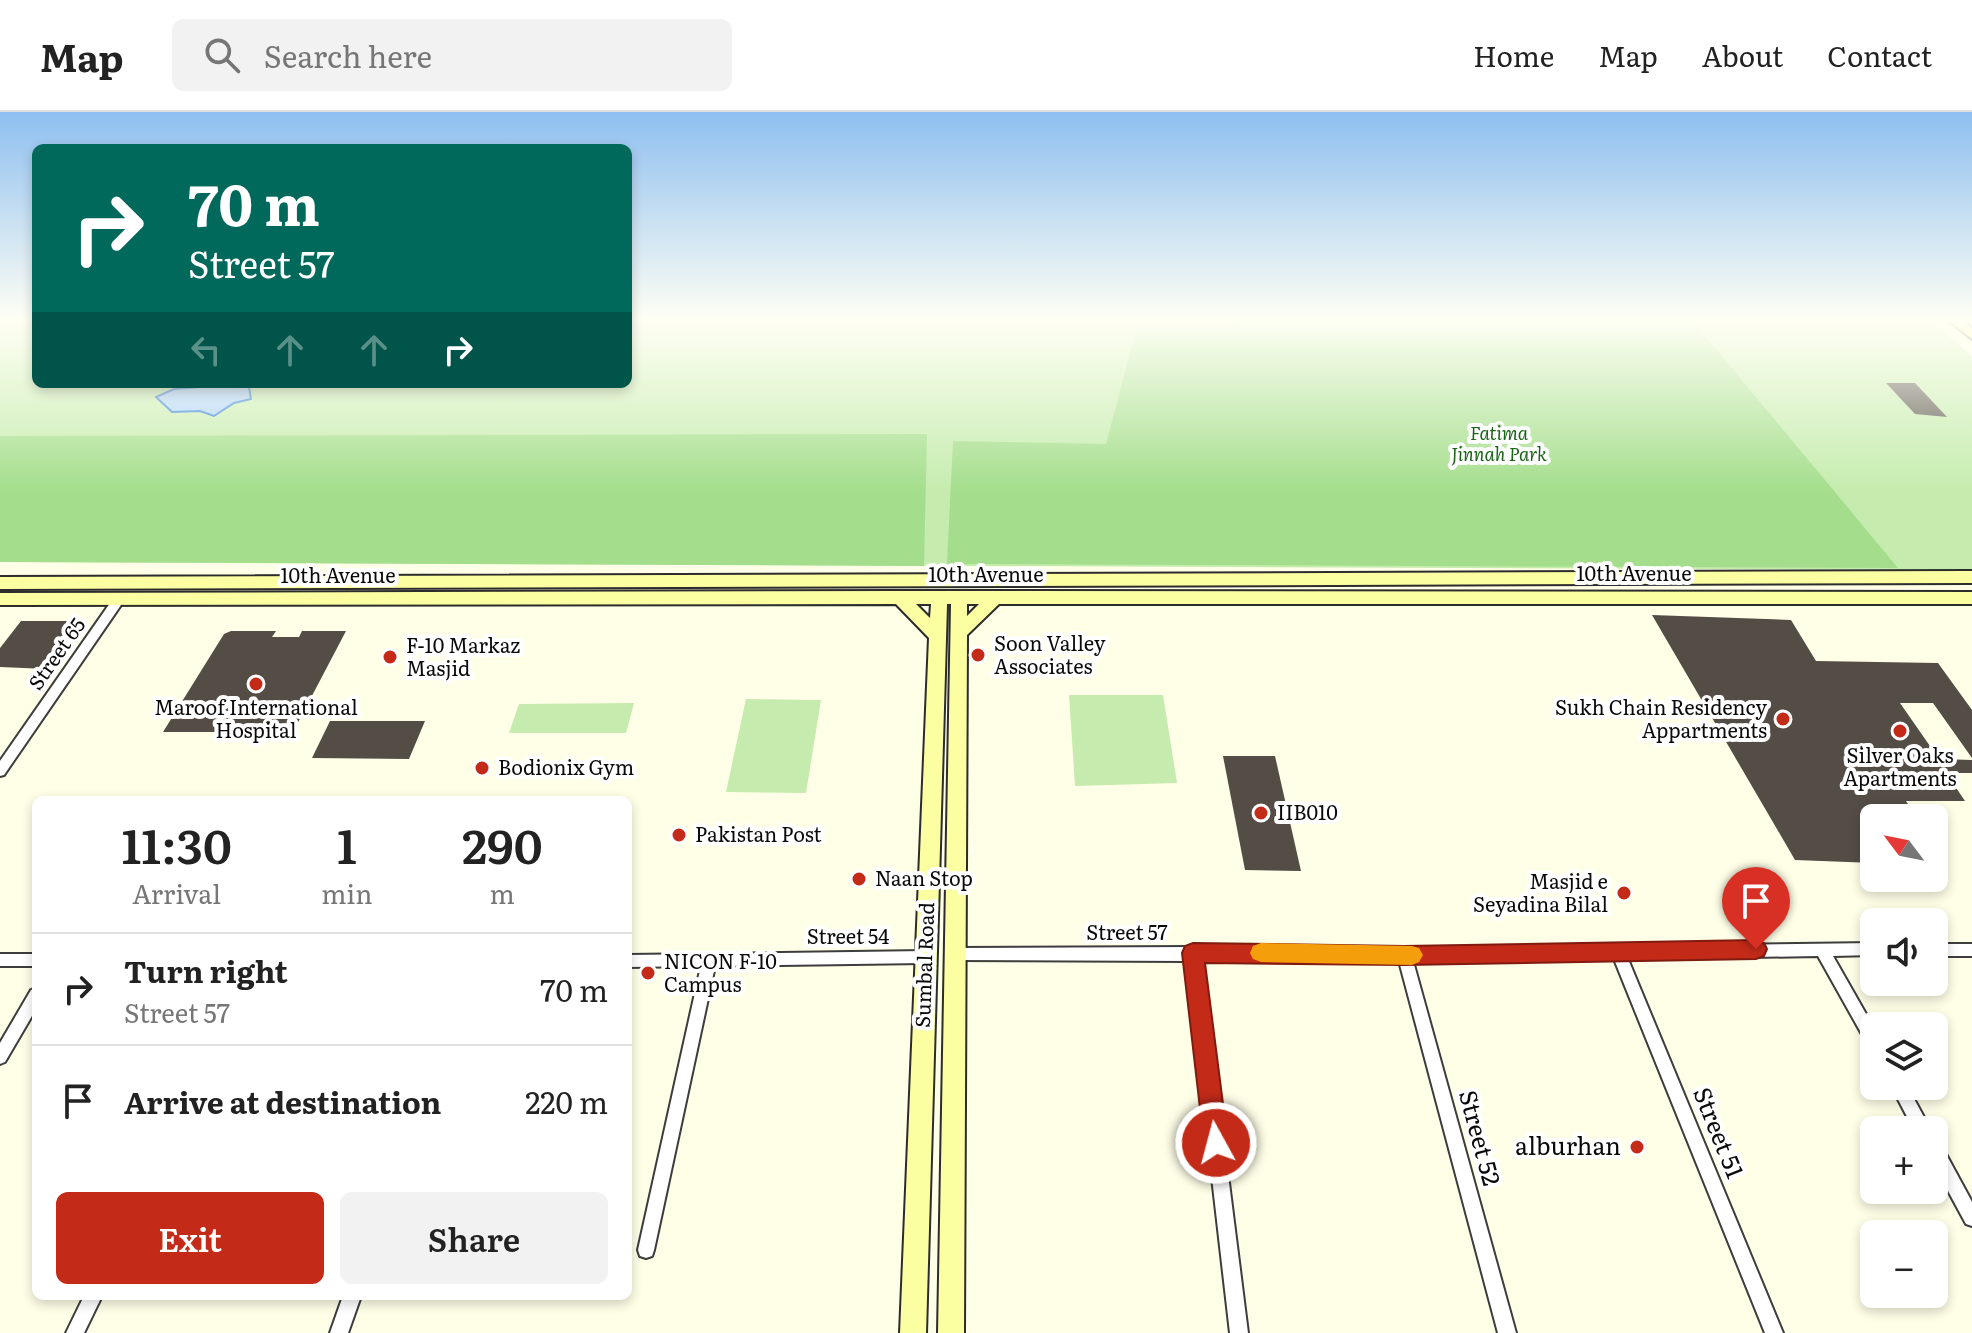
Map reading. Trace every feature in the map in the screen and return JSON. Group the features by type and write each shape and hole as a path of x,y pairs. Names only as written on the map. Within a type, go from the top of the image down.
{"main road":[{"name":"10th Avenue","path":"0,599 292,598 1589,578 1972,577"},
{"path":"1589,578 1599,596"},
{"name":"10th Avenue","path":"0,583 300,582 899,597 1972,598"},
{"path":"292,598 300,582"},
{"path":"899,597 937,636"},
{"name":"Sumbal Road","path":"949,597 960,632 951,1333"},
{"name":"Sumbal Road","path":"913,1333 937,636 949,597"},
{"path":"960,632 997,597"}],"street":[{"name":"Street 65","path":"0,771 119,599"},
{"path":"1822,949 1860,1017"},
{"name":"Street 57","path":"956,954 1404,955 1860,949"},
{"path":"1948,950 1972,950"},
{"name":"Street 51","path":"1618,952 1774,1333"},
{"path":"1193,953 1239,1333"},
{"name":"Street 52","path":"1404,955 1507,1333"},
{"name":"Street 54","path":"632,961 925,957"},
{"path":"646,1250 710,959"},
{"path":"0,960 32,960"},
{"path":"0,1057 32,1002"},
{"path":"1948,1174 1972,1218"},
{"path":"75,1333 91,1300"},
{"path":"339,1333 351,1300"}],"green space":[{"name":"Fatima Jinnah Park","path":"0,377 32,377 32,388 632,388 632,377 1972,377 1972,570 0,562"},
{"path":"1124,377 1739,377 1898,568 947,564 953,441 1106,444"},
{"path":"927,434 924,566 0,562 0,436"},
{"path":"1069,695 1163,695 1177,783 1075,786"},
{"path":"746,699 821,700 806,793 726,792"},
{"path":"634,703 626,733 509,733 519,704"}],"water":[{"path":"249,388 251,399 234,403 214,416 200,411 172,412 156,397 174,389"}],"building":[{"path":"1886,383 1915,383 1947,417 1915,414"},
{"name":"Sukh Chain Residency Appartments","path":"1652,615 1791,620 1816,661 1938,663 1972,710 1972,758 1933,703 1900,703 1939,759 1972,760 1972,773 1946,773 1965,801 1860,804 1860,862 1795,860"},
{"path":"21,621 80,621 47,669 0,667 0,648"},
{"name":"Maroof International Hospital","path":"231,631 276,631 272,637 299,637 302,631 346,631 293,732 163,732 224,634"},
{"path":"330,721 425,721 409,759 312,758"},
{"name":"IIB010","path":"1223,756 1275,756 1301,871 1245,870"}],"slow traffic":[{"path":"1261,953 1412,955"}],"place":[{"name":"Soon Valley Associates","path":"978,655"},
{"name":"F-10 Markaz Masjid","path":"390,657"},
{"name":"Maroof International Hospital","path":"256,684"},
{"name":"Sukh Chain Residency Appartments","path":"1783,719"},
{"name":"Silver Oaks Apartments","path":"1900,731"},
{"name":"Bodionix Gym","path":"482,768"},
{"name":"IIB010","path":"1261,813"},
{"name":"Pakistan Post","path":"679,835"},
{"name":"Naan Stop","path":"859,879"},
{"name":"Masjid e Seyadina Bilal","path":"1624,893"},
{"name":"NICON F-10 Campus","path":"648,973"},
{"name":"alburhan","path":"1637,1147"}],"route":[{"path":"1216,1143 1193,953 1404,955 1756,949"}]}
